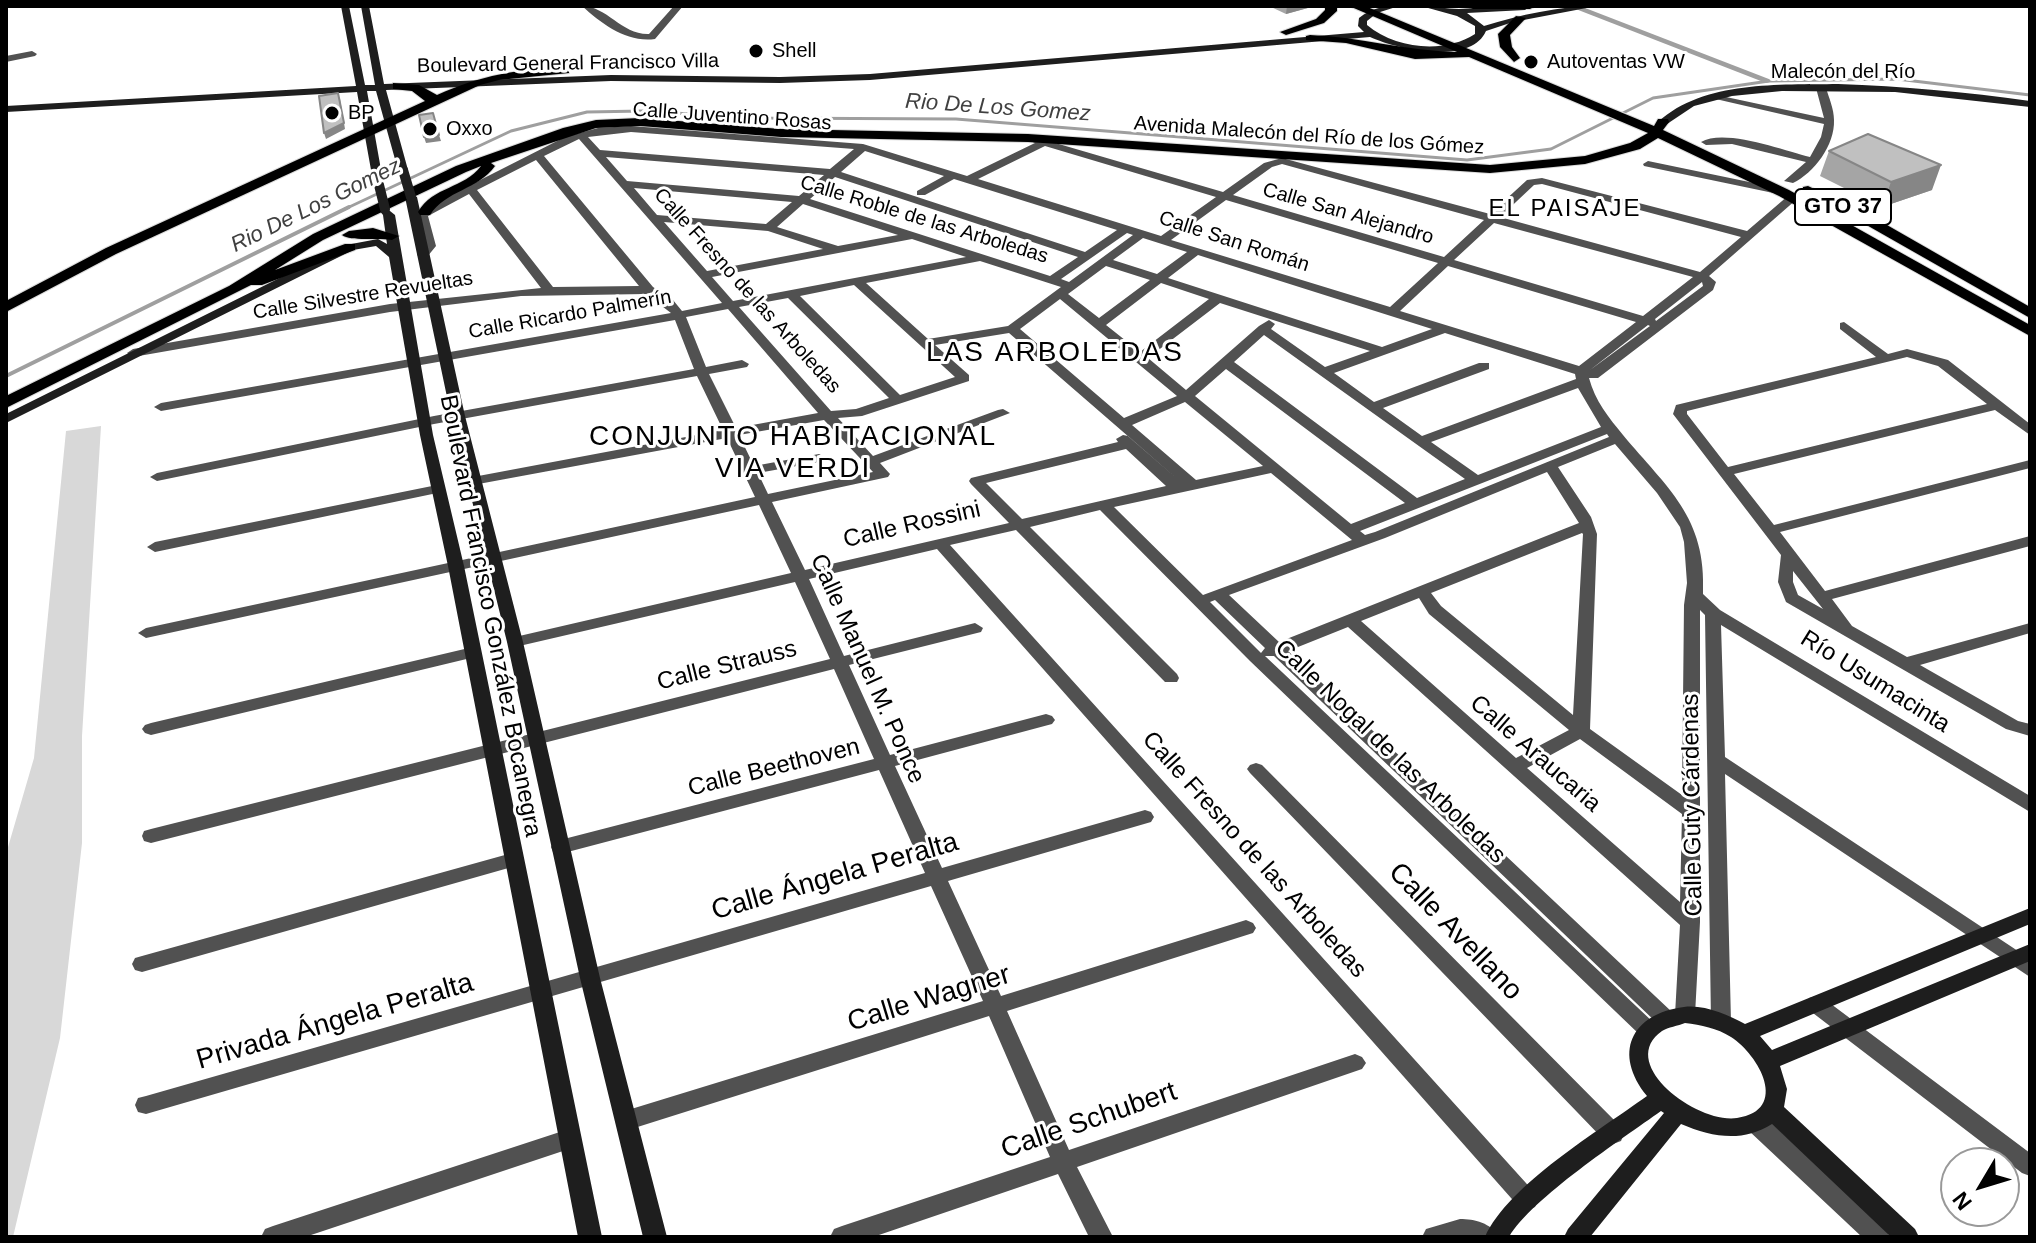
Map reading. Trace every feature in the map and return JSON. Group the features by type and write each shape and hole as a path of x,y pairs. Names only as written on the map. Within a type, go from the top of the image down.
{"main road":[{"name":"Boulevard Francisco González Bocanegra","path":"345,6 350,79 372,131 378,181 396,257 423,422 456,566 512,860 590,1237"},
{"name":"Boulevard Francisco González Bocanegra","path":"365,6 379,83 403,170 416,204 423,255 473,481 515,642 590,978 655,1237"},
{"path":"1286,32 1320,21 1328,15 1331,6"},
{"name":"GTO 37","path":"1355,6 1589,103 1651,123"},
{"name":"GTO 37","path":"1388,6 1476,37 1789,190 2030,331"},
{"path":"1395,6 1364,17 1366,30 1404,46 1454,46 1476,37 1482,29 1520,18 1592,6"},
{"path":"1425,6 1492,11 1532,6"},
{"path":"1473,6 1532,6"},
{"path":"1449,10 1476,22 1476,37"},
{"path":"1514,58 1506,47 1504,34 1520,18"},
{"name":"Boulevard General Francisco Villa","path":"379,83 565,70 850,68 1286,32 1366,30"},
{"name":"Boulevard General Francisco Villa","path":"6,98 350,79 397,86 611,78 780,80 870,77 1310,38 1366,30"},
{"path":"1310,38 1346,40 1415,55 1481,57"},
{"path":"6,307 111,251 476,82 498,76 565,70"},
{"name":"Boulevard General Francisco Villa","path":"6,109 350,79"},
{"path":"397,86 424,91 431,96 432,103"},
{"name":"Malecón del Río","path":"1651,123 1712,97 1761,90 1922,90 2030,104"},
{"name":"Avenida Malecón del Río de los Gómez","path":"6,403 234,289 284,255 335,228 461,169 596,124 628,122 814,134 1028,138 1463,168 1548,166 1618,151"},
{"path":"1618,151 1651,123"},
{"path":"814,134 863,147 910,134"},
{"path":"6,419 349,241 387,212 428,204 482,176 488,166 554,136"},
{"path":"1618,151 1700,146"},
{"name":"GTO 37","path":"1789,190 1868,220 2030,313"},
{"path":"234,289 373,232 392,236"},
{"path":"349,241 378,242 396,257"},
{"path":"1743,1034 2030,916"},
{"path":"1769,1061 2025,960"},
{"path":"1666,1021 1721,1022 1743,1034 1769,1061 1776,1078 1777,1095 1764,1116 1732,1128 1704,1125 1668,1106 1640,1069 1638,1054 1640,1040 1666,1021"},
{"path":"1497,1237 1504,1223 1527,1200 1613,1134 1668,1106"},
{"path":"1576,1237 1668,1106"},
{"path":"1764,1116 1907,1237"}],"street":[{"path":"586,6 635,37 652,37 674,8"},
{"path":"6,59 32,54"},
{"path":"1584,377 1643,320 1702,276 1748,235 1803,175 1813,161 1829,122 1821,88"},
{"path":"1712,97 1829,122"},
{"name":"Calle Juventino Rosas","path":"416,204 471,189 581,135 631,129 863,147"},
{"name":"Calle Fresno de las Arboledas","path":"581,135 827,415 883,474 761,499"},
{"path":"693,155 712,135"},
{"name":"Calle San Alejandro","path":"1028,138 1659,325"},
{"path":"1700,146 1732,141 1813,161"},
{"path":"970,179 1042,144"},
{"path":"769,228 863,147"},
{"name":"Calle San Román","path":"863,147 1392,312 1584,377"},
{"path":"595,153 834,173 1087,256"},
{"name":"Calle Manuel M. Ponce","path":"538,156 649,290 669,303 679,315 702,372 800,576 1063,1162 1101,1237"},
{"path":"1163,240 1268,165 1282,161 1702,276 1710,282 1709,287 1659,325 1584,377 1421,441"},
{"path":"1648,164 1789,190"},
{"path":"921,193 955,174"},
{"path":"1392,312 1535,181 1748,235"},
{"name":"Calle Roble de las Arboledas","path":"623,184 802,200 984,257 1060,286"},
{"path":"471,189 550,292"},
{"path":"652,218 769,228 840,251"},
{"path":"926,343 1007,330 1060,286 1087,256 1127,228"},
{"path":"1060,286 1104,261 1143,233"},
{"path":"703,275 917,235"},
{"path":"1098,325 1196,251"},
{"name":"Calle Ricardo Palmerín","path":"161,407 732,306 984,257"},
{"path":"1104,261 1382,351"},
{"path":"473,481 730,432 827,415 857,413 964,378 858,282"},
{"path":"1060,286 1098,325 1363,541"},
{"name":"Calle Silvestre Revueltas","path":"132,353 434,302 550,292 649,290"},
{"path":"791,294 898,400"},
{"path":"1139,359 1218,298"},
{"path":"1122,424 1186,397 1277,317"},
{"path":"1844,326 1886,358"},
{"path":"1263,329 1477,481"},
{"path":"1324,372 1444,329"},
{"path":"1007,330 1122,424 1185,486"},
{"path":"1007,330 1128,444 1185,486"},
{"path":"1845,627 1680,414 1681,408 1907,353 1943,363 2030,431"},
{"path":"1227,363 1416,504"},
{"path":"157,477 423,422 742,364"},
{"path":"1373,407 1484,366"},
{"name":"Calle Guty Cárdenas","path":"1584,377 1614,433 1688,529 1694,600 1690,922 1666,1021"},
{"path":"1725,472 1997,406"},
{"path":"872,461 1003,413"},
{"path":"1349,530 1614,433"},
{"path":"1200,601 1363,541 1550,466 1614,433"},
{"path":"1128,444 976,481 1171,678"},
{"path":"748,471 819,458"},
{"path":"1771,530 2030,464"},
{"path":"1550,466 1588,525 1581,731"},
{"name":"Calle Rossini","path":"515,642 1185,486 1275,468"},
{"path":"155,547 437,489"},
{"path":"146,633 761,499"},
{"name":"Calle Nogal de las Arboledas","path":"1104,506 1256,657 1666,1021"},
{"path":"1256,657 1588,525"},
{"path":"1820,597 2030,541"},
{"name":"Calle Fresno de las Arboledas","path":"941,544 1527,1200"},
{"path":"1789,552 1785,590 1804,607 2026,730"},
{"path":"1422,591 1435,610 1581,731 1689,810"},
{"name":"Calle Nogal de las Arboledas","path":"1218,594 1666,1021"},
{"path":"1694,600 1713,611"},
{"name":"Calle Guty Cárdenas","path":"1713,611 1721,1022"},
{"name":"Río Usumacinta","path":"1713,611 2030,805"},
{"name":"Calle Araucaria","path":"1351,621 1690,922"},
{"name":"Calle Strauss","path":"151,836 975,628"},
{"path":"1907,663 2030,628"},
{"path":"151,729 473,652"},
{"name":"Calle Beethoven","path":"560,847 884,765 1046,720"},
{"path":"1514,767 1581,731"},
{"path":"1715,759 1982,937 2025,960"},
{"name":"Calle Avellano","path":"1256,769 1613,1134"},
{"name":"Calle Ángela Peralta","path":"540,991 1145,817"},
{"path":"142,964 512,860"},
{"name":"Calle Wagner","path":"628,1120 1246,928"},
{"name":"Privada Ángela Peralta","path":"146,1105 540,991"},
{"path":"1816,1004 2030,1166"},
{"name":"Calle Schubert","path":"842,1237 1355,1063"},
{"path":"1764,1116 1878,1237"},
{"path":"273,1237 569,1139"},
{"path":"1434,1237 1454,1229 1469,1229 1486,1237"}],"shaded area":[{"path":"101,426 82,736 82,843 60,1038 13,1237 6,1237 6,854 34,758 66,431"}],"building":[{"name":"BP","path":"338,93 344,123 324,133 319,96"},
{"name":"Oxxo","path":"433,113 439,135 424,137 419,115"},
{"path":"1868,134 1941,165 1891,182 1829,151"}],"waterway":[{"path":"1572,6 1769,81"},
{"name":"Rio De Los Gomez","path":"345,209 511,131 587,112 643,111 753,118 956,119 1467,160 1551,149 1653,98 1769,81 1897,79 2030,95"},
{"name":"Rio De Los Gomez","path":"6,376 349,207"}],"place":[{"name":"Shell","path":"756,51"},
{"name":"Autoventas VW","path":"1531,62"},
{"name":"BP","path":"332,113"},
{"name":"Oxxo","path":"430,129"}],"district":[{"name":"EL PAISAJE","path":"1565,209"},
{"name":"LAS ARBOLEDAS","path":"1055,353"},
{"name":"CONJUNTO HABITACIONAL VIA VERDI","path":"793,453"}]}
